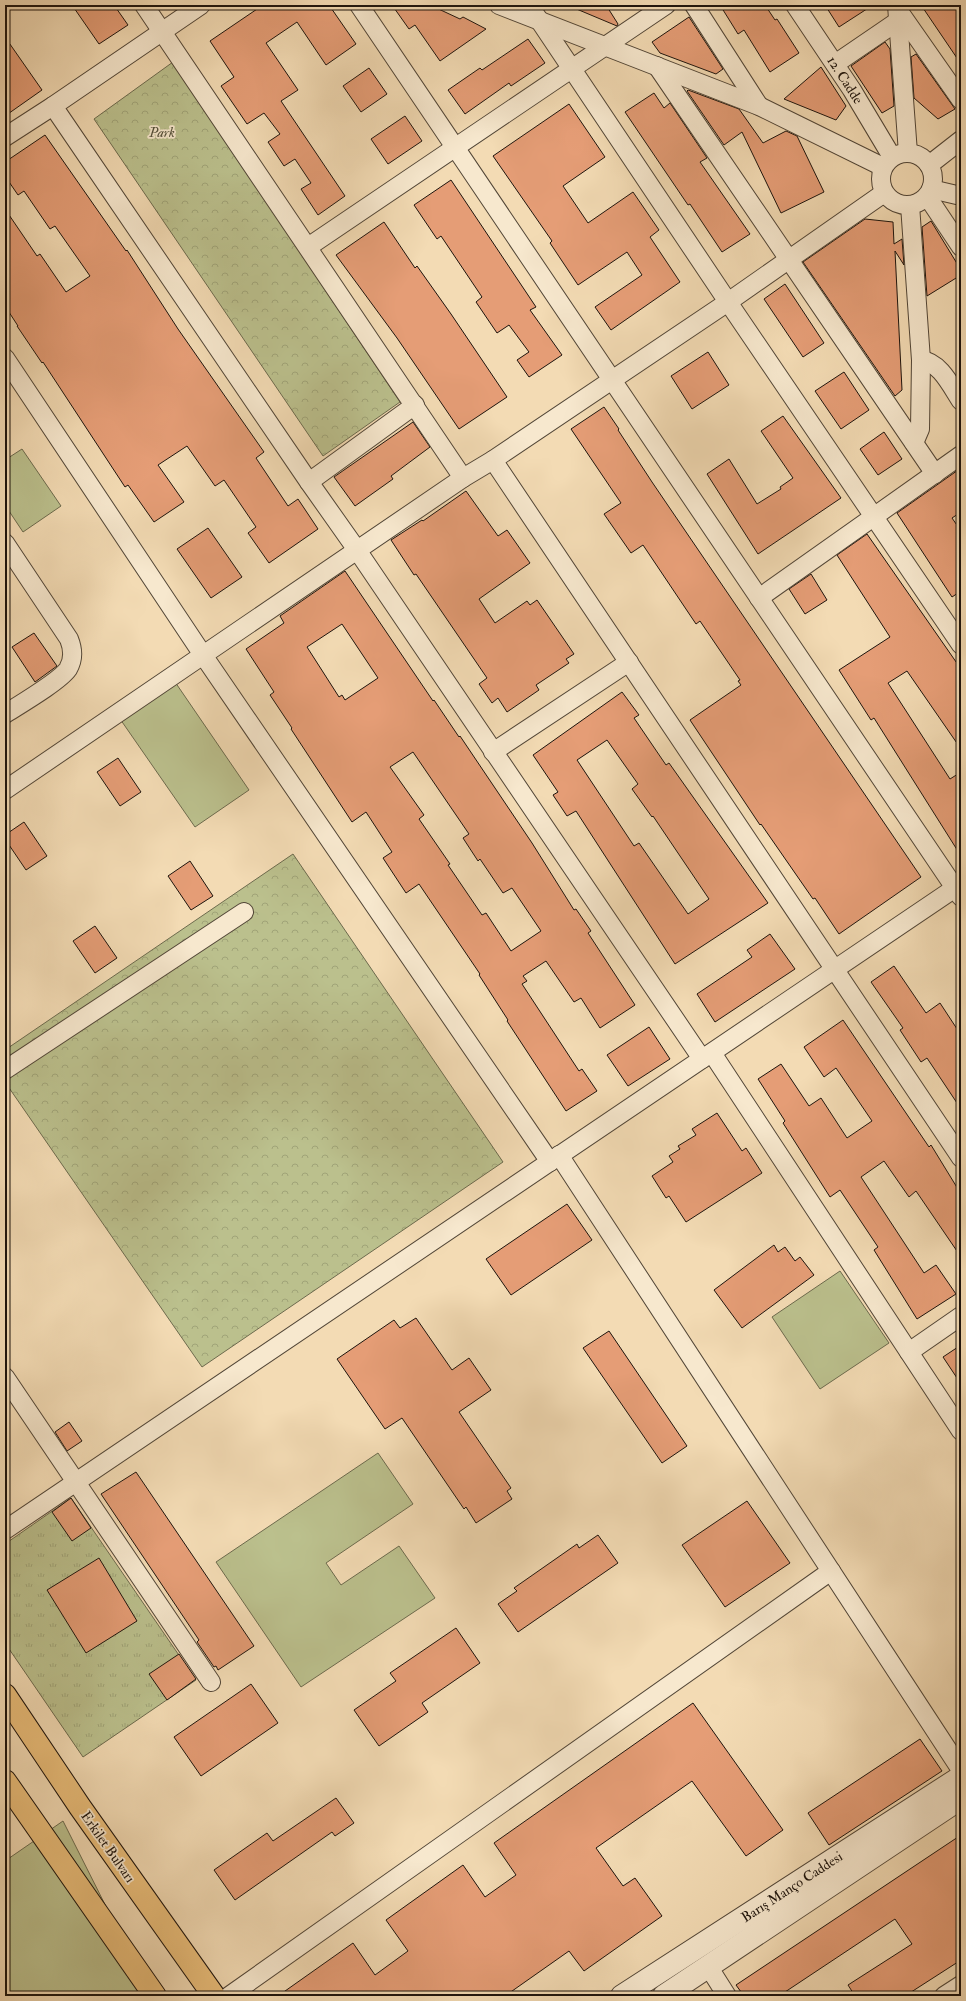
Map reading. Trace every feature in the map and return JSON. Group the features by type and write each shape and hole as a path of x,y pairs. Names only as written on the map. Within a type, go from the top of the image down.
{"main road":[{"name":"Erkilet Bulvarı","path":"5,1695 80,1807 214,1996"},
{"path":"5,1781 155,1996"}],"street":[{"path":"144,5 463,478"},
{"path":"5,137 201,5"},
{"path":"5,1530 835,969 959,890 759,598 359,5"},
{"path":"500,5 895,159 920,157 929,165 932,172 929,192 922,200 910,205 895,203 884,193 880,176 895,159 897,10"},
{"path":"529,5 728,302 961,645"},
{"path":"308,248 666,5"},
{"path":"694,5 759,106"},
{"name":"12. Cadde","path":"795,5 835,64 895,159"},
{"path":"835,64 897,10"},
{"path":"897,10 961,100"},
{"path":"657,66 789,258 934,474"},
{"path":"53,106 309,482 358,550 493,752 707,1056 909,1352 961,1431"},
{"path":"929,165 961,140"},
{"path":"929,192 961,196"},
{"path":"929,192 961,247"},
{"path":"5,790 463,478 493,460 728,302 884,193"},
{"path":"910,205 920,360 920,429 914,443"},
{"path":"5,358 203,656 555,1159 831,1571 961,1770"},
{"path":"920,360 929,362 938,368 961,401"},
{"path":"309,482 415,405"},
{"path":"759,598 961,455"},
{"path":"493,460 961,1158"},
{"path":"5,543 69,639 72,652 70,664 63,675 5,714"},
{"path":"493,752 629,662"},
{"path":"5,1070 244,912"},
{"path":"909,1352 961,1316"},
{"path":"5,1377 212,1682"},
{"path":"229,1996 831,1571"},
{"name":"Barış Manço Caddesi","path":"622,1996 961,1777"},
{"name":"Barış Manço Caddesi","path":"664,1996 961,1798"},
{"path":"708,1966 727,1996"},
{"path":"944,1996 961,1985"}],"green space":[{"name":"Park","path":"173,62 400,402 323,456 94,119"},
{"path":"22,449 61,506 23,532 5,505 5,460"},
{"path":"173,679 249,790 195,827 118,716"},
{"path":"293,854 503,1162 202,1367 5,1082 5,1050"},
{"path":"840,1271 889,1343 820,1389 772,1317"},
{"path":"378,1453 413,1504 326,1563 341,1585 399,1546 435,1598 301,1687 216,1562"},
{"path":"71,1498 196,1680 83,1757 5,1643 5,1544"},
{"path":"63,1821 151,1996 5,1996 5,1861"}],"building":[{"path":"72,5 114,5 128,25 99,44"},
{"path":"263,5 329,5 356,44 326,65 297,22 266,43 298,90 281,101 345,196 318,215 301,189 311,183 295,159 284,166 268,142 280,134 264,113 247,124 221,86 234,77 210,41"},
{"path":"392,5 430,5 460,19 463,17 486,29 440,61 415,25 409,29"},
{"path":"567,5 606,5 618,24 617,26"},
{"path":"720,5 765,5 775,20 777,19 799,53 770,72 744,30 738,34"},
{"path":"825,5 873,5 839,27"},
{"path":"921,5 961,5 961,64 942,36"},
{"path":"689,17 723,69 716,74 660,53 652,42"},
{"path":"5,37 42,90 5,116"},
{"path":"528,39 545,63 511,86 509,83 465,114 448,90 480,68 482,70"},
{"path":"885,42 890,49 894,106 882,113 851,66"},
{"path":"916,54 955,109 938,119 914,98 911,57"},
{"path":"821,67 846,106 836,120 784,99"},
{"path":"369,68 387,94 361,112 343,86"},
{"path":"688,90 739,109 763,143 786,131 797,136 824,192 781,213 742,132 724,145 687,91"},
{"path":"654,93 664,108 670,103 707,158 700,162 750,234 722,252 625,112"},
{"path":"569,104 605,157 563,186 588,223 633,192 659,230 650,237 680,282 611,330 595,307 642,275 627,252 578,285 550,243 552,241 493,156"},
{"path":"405,116 422,141 388,164 371,139"},
{"path":"45,135 126,251 127,250 178,329 264,452 256,458 288,506 298,499 318,529 269,563 248,533 256,527 224,480 215,486 187,446 158,465 184,502 154,522 128,485 125,487 5,306 5,209 37,256 40,254 66,292 90,276 55,226 50,229 24,191 18,195 5,176 5,162"},
{"path":"451,180 536,307 530,310 562,355 529,377 517,360 529,352 509,325 497,333 476,302 482,297 441,236 437,239 414,205"},
{"path":"865,219 893,222 894,244 902,239 904,265 895,251 902,390 895,396 803,262"},
{"path":"931,221 961,270 961,275 927,296 922,227"},
{"path":"384,222 415,268 417,266 451,314 507,397 459,429 397,338 336,255"},
{"path":"785,284 824,343 803,357 764,299"},
{"path":"708,352 729,385 692,409 671,376"},
{"path":"844,372 869,410 841,429 815,391"},
{"path":"604,407 652,482 921,877 839,934 815,898 813,899 761,824 760,825 690,720 741,685 738,681 740,680 700,621 696,624 643,545 631,553 604,514 621,503 571,429"},
{"path":"783,416 841,498 758,554 707,474 729,459 757,504 781,489 780,487 793,478 761,431"},
{"path":"413,422 430,447 391,476 393,479 355,506 334,477"},
{"path":"884,432 902,459 878,475 860,449"},
{"path":"961,468 961,512 952,518 961,531 961,591 952,597 897,513"},
{"path":"466,491 498,536 507,530 530,563 479,599 495,623 527,601 530,605 537,600 574,654 566,659 569,663 536,685 539,690 507,712 498,698 492,703 479,684 487,678 391,540 422,520 423,521"},
{"path":"208,528 242,577 211,598 177,549"},
{"path":"867,534 961,669 961,749 907,671 888,683 950,779 961,772 961,856 874,718 871,720 839,670 890,637 837,555"},
{"path":"345,571 433,701 434,700 459,737 460,736 532,843 574,910 576,909 591,931 588,933 635,1005 600,1028 581,998 574,1002 546,961 523,976 527,981 522,984 579,1071 582,1069 597,1091 566,1111 507,1021 508,1020 479,975 480,974 419,884 406,893 383,858 392,852 366,812 352,822 270,695 274,692 246,649 284,623 280,616","holes":["342,624 378,678 345,700 342,695 339,697 307,647","413,752 469,834 463,838 478,861 480,859 503,893 512,888 541,931 511,951 486,913 482,915 448,865 450,864 419,819 424,815 390,767"]},
{"path":"811,574 827,600 805,614 789,589"},
{"path":"34,633 57,666 35,682 12,647"},
{"path":"622,692 639,715 634,718 666,765 669,763 768,903 675,964 576,811 567,816 553,795 558,792 533,755","holes":["607,740 638,784 632,789 652,817 653,816 709,899 688,914 639,843 634,846 577,760"]},
{"path":"118,758 141,792 120,806 97,772"},
{"path":"24,822 47,856 26,870 5,839 5,835"},
{"path":"190,861 213,896 191,910 168,876"},
{"path":"95,926 117,958 95,973 73,941"},
{"path":"770,934 795,969 715,1022 697,994 752,957 747,950"},
{"path":"894,966 926,1013 940,1003 961,1035 961,1109 927,1058 921,1062 900,1030 903,1028 871,982"},
{"path":"843,1020 929,1147 931,1145 961,1194 961,1257 916,1191 909,1197 884,1161 861,1177 924,1273 936,1265 956,1294 917,1319 874,1250 878,1247 840,1190 830,1197 783,1123 785,1121 758,1079 781,1064 809,1106 821,1098 847,1138 872,1121 836,1068 824,1077 804,1047"},
{"path":"649,1027 670,1059 628,1086 607,1055"},
{"path":"717,1113 742,1151 746,1148 762,1173 686,1222 669,1196 666,1198 652,1176 673,1162 669,1156 680,1149 678,1146 696,1135 692,1129"},
{"path":"567,1204 592,1240 511,1295 486,1259"},
{"path":"774,1245 778,1252 785,1247 795,1261 800,1257 814,1275 742,1328 714,1290"},
{"path":"416,1318 452,1370 469,1358 491,1390 459,1412 511,1488 507,1491 512,1499 476,1523 466,1507 464,1509 402,1418 385,1429 337,1359 394,1320 400,1328"},
{"path":"609,1331 687,1446 662,1463 583,1348"},
{"path":"961,1345 961,1384 943,1357"},
{"path":"69,1422 82,1441 67,1451 55,1432"},
{"path":"136,1472 254,1646 218,1670 216,1666 214,1667 197,1642 199,1640 101,1494"},
{"path":"71,1498 91,1528 72,1541 52,1512"},
{"path":"747,1501 790,1563 725,1607 682,1545"},
{"path":"598,1535 618,1563 518,1632 498,1604 517,1591 514,1588 577,1544 579,1548"},
{"path":"99,1558 137,1621 86,1653 47,1590"},
{"path":"456,1628 480,1663 422,1703 428,1712 379,1746 354,1710 396,1681 390,1673"},
{"path":"179,1654 196,1679 167,1700 149,1674"},
{"path":"251,1684 278,1723 201,1776 174,1737"},
{"path":"693,1703 783,1830 746,1856 692,1781 596,1848 623,1886 635,1878 662,1916 584,1971 569,1951 505,1996 278,1996 353,1943 375,1975 408,1951 386,1920 463,1865 485,1897 516,1875 494,1843"},
{"path":"920,1739 942,1771 829,1845 808,1813"},
{"path":"336,1798 354,1823 335,1836 332,1832 235,1900 214,1870 267,1833 273,1841"},
{"path":"961,1835 961,1960 905,1996 855,1996 848,1985 912,1944 895,1919 779,1996 744,1996 736,1985"}]}
